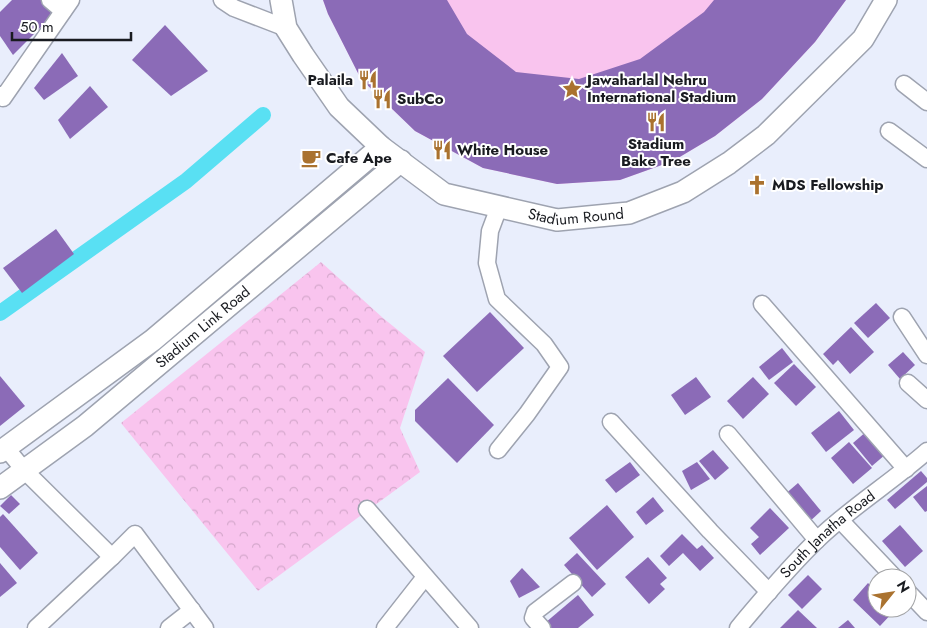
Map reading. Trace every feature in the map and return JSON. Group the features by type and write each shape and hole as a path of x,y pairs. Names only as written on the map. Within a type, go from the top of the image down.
{"street":[{"path":"1,99 67,6 50,0"},
{"path":"222,0 234,8 286,28"},
{"name":"Stadium Round","path":"281,0 286,28 339,106 381,147 444,194 557,220 629,213 683,192 729,163 766,135 863,39 886,0"},
{"path":"904,84 927,102"},
{"path":"889,131 927,159"},
{"name":"Stadium Link Road","path":"3,450 153,340 381,147"},
{"name":"Stadium Link Road","path":"0,488 85,426 401,161"},
{"path":"498,450 527,414 560,367 544,344 497,299 487,263 490,231 500,207"},
{"path":"762,304 906,468"},
{"path":"902,317 927,355"},
{"path":"908,383 927,400"},
{"path":"610,422 769,592"},
{"path":"728,434 817,540"},
{"path":"3,450 112,557"},
{"name":"South Janatha Road","path":"738,628 817,540 927,450"},
{"path":"367,509 470,628"},
{"path":"840,520 886,568"},
{"path":"36,628 135,534 206,628"},
{"path":"385,628 425,578"},
{"path":"542,628 534,618 536,612 573,583"},
{"path":"917,602 927,612"},
{"path":"169,628 192,610"}],"green space":[{"name":"Jawaharlal Nehru International Stadium","path":"323,0 846,0 815,42 762,99 715,136 673,161 620,180 557,184 483,168 415,131 361,79 328,14"},
{"path":"321,262 383,318 425,352 400,428 420,472 258,591 121,423"}],"building":[{"path":"12,0 42,0 55,13 13,55 0,36 0,12"},
{"name":"Jawaharlal Nehru International Stadium","path":"323,0 447,0 467,34 516,72 579,79 640,59 704,12 714,0 846,0 815,42 762,99 715,136 673,161 620,180 557,184 483,168 415,131 361,79 328,14"},
{"path":"165,25 208,71 171,96 132,60"},
{"path":"62,53 78,76 44,100 34,88"},
{"path":"90,86 108,107 70,139 58,120"},
{"path":"56,229 74,254 22,293 3,268"},
{"path":"876,303 890,318 868,338 854,323"},
{"path":"490,312 524,348 477,392 443,356"},
{"path":"851,327 874,352 850,374 838,360 833,365 823,354"},
{"path":"782,348 793,362 769,380 759,367"},
{"path":"903,352 915,365 900,379 888,365"},
{"path":"794,364 816,387 796,406 774,383"},
{"path":"0,376 25,406 0,426"},
{"path":"696,377 711,397 685,415 671,395"},
{"path":"753,377 769,394 743,419 727,401"},
{"path":"448,378 494,425 457,463 415,421 415,410"},
{"path":"839,411 854,430 826,452 811,433"},
{"path":"867,431 886,454 872,466 853,443"},
{"path":"849,442 872,468 853,484 831,458"},
{"path":"713,450 729,468 715,480 699,461"},
{"path":"630,462 640,475 616,493 605,480"},
{"path":"697,462 710,479 691,490 682,471"},
{"path":"921,471 927,478 927,482 895,509 887,500"},
{"path":"798,483 821,511 807,524 783,496"},
{"path":"927,486 927,511 925,512 913,497"},
{"path":"11,495 20,504 9,514 0,506"},
{"path":"653,497 664,511 646,525 636,512"},
{"path":"607,505 634,537 597,570 569,538"},
{"path":"770,508 789,528 760,555 751,544 759,537 750,528"},
{"path":"3,514 38,553 20,570 0,547 0,517"},
{"path":"900,525 923,551 905,567 882,541"},
{"path":"682,534 697,549 702,545 714,558 700,571 683,553 669,566 660,556"},
{"path":"577,553 606,584 592,597 564,565"},
{"path":"648,557 667,578 660,584 665,589 649,604 625,577"},
{"path":"0,563 17,583 0,597"},
{"path":"522,568 540,587 519,598 510,581"},
{"path":"808,575 822,589 802,609 788,595"},
{"path":"867,584 867,613 853,600"},
{"path":"578,595 594,615 578,628 549,628 545,623"},
{"path":"798,610 817,628 780,628"},
{"path":"872,618 888,618 880,626"},
{"path":"848,620 855,628 838,628"}],"waterway":[{"path":"0,313 186,181 263,115"}],"place":[{"name":"Palaila","path":"368,80"},
{"name":"Jawaharlal Nehru International Stadium","path":"572,89"},
{"name":"SubCo","path":"382,99"},
{"name":"Stadium Bake Tree","path":"656,122"},
{"name":"White House","path":"442,150"},
{"name":"Cafe Ape","path":"311,158"},
{"name":"MDS Fellowship","path":"757,185"}]}
